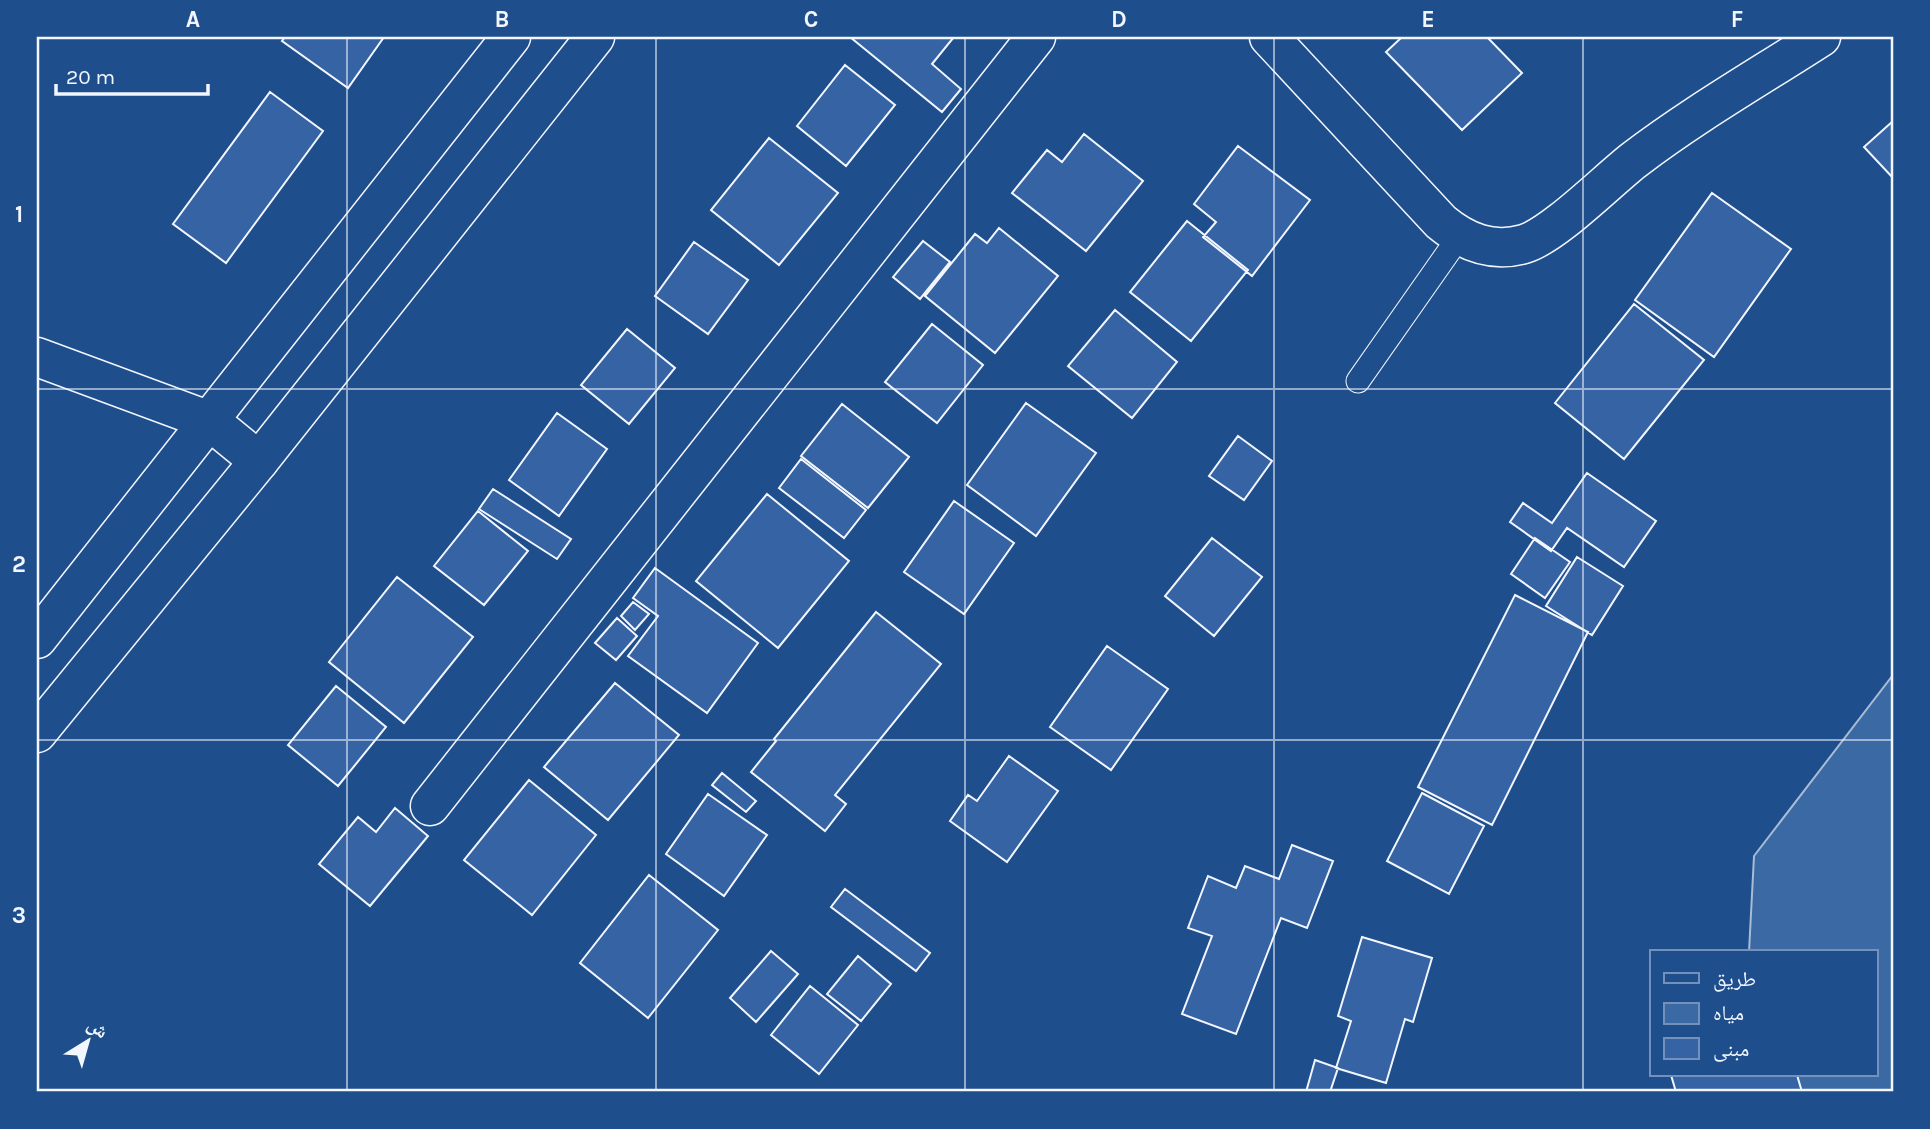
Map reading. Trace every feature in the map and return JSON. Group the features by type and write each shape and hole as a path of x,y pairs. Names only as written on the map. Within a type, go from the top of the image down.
{"street":[{"path":"37,639 511,37"},
{"path":"37,733 259,461 595,37"},
{"path":"430,806 1036,37"},
{"path":"1269,37 1441,222 1459,237 1480,246 1504,247 1525,243 1545,234 1635,159 1713,105 1821,37"},
{"path":"37,357 210,421 259,461"}],"lane":[{"path":"1358,381 1459,237"}],"water":[{"path":"1893,675 1893,1092 1743,1092 1744,1076 1878,1076 1878,950 1749,950 1754,856"}],"building":[{"path":"285,37 384,37 348,88 282,41"},
{"path":"850,37 954,37 932,64 961,89 942,112"},
{"path":"1402,37 1487,37 1522,73 1462,130 1386,52"},
{"path":"845,65 895,105 846,166 797,126"},
{"path":"270,92 323,131 226,263 173,224"},
{"path":"1893,121 1893,178 1864,147"},
{"path":"1084,134 1143,181 1086,251 1012,193 1047,150 1062,162"},
{"path":"769,138 838,193 779,265 711,210"},
{"path":"1238,146 1310,200 1252,276 1203,237 1216,222 1194,204"},
{"path":"1712,193 1791,249 1714,357 1635,300"},
{"path":"1187,221 1248,270 1191,341 1130,292"},
{"path":"999,228 1058,276 995,353 925,296 975,234 987,243"},
{"path":"923,241 950,262 920,299 893,277"},
{"path":"694,242 748,280 708,334 655,296"},
{"path":"1634,304 1704,360 1624,459 1555,403"},
{"path":"1115,310 1177,362 1132,418 1068,366"},
{"path":"932,324 983,365 937,423 885,382"},
{"path":"627,329 675,368 629,424 581,385"},
{"path":"1026,403 1096,453 1036,536 967,485"},
{"path":"842,404 909,457 868,508 801,456"},
{"path":"557,413 607,449 559,516 509,480"},
{"path":"1238,436 1272,461 1244,500 1209,476"},
{"path":"801,459 866,510 844,538 779,488"},
{"path":"1587,473 1656,521 1624,567 1567,528 1551,551 1510,522 1523,503 1552,523"},
{"path":"493,489 571,539 557,559 479,509"},
{"path":"767,494 849,561 778,648 696,581"},
{"path":"954,501 1014,543 964,614 904,572"},
{"path":"478,511 528,551 484,605 434,566"},
{"path":"1212,538 1262,577 1214,636 1165,596"},
{"path":"1535,538 1570,562 1545,598 1511,574"},
{"path":"1577,557 1623,586 1592,635 1546,606"},
{"path":"655,568 758,643 707,713 628,656 658,616 633,598"},
{"path":"397,577 473,637 404,723 329,662"},
{"path":"1515,595 1588,632 1492,825 1418,787"},
{"path":"633,602 649,614 635,630 621,616"},
{"path":"876,612 941,664 835,795 846,804 825,831 751,772 776,741 774,739"},
{"path":"617,618 637,636 616,660 595,643"},
{"path":"1107,646 1168,689 1111,770 1050,727"},
{"path":"615,683 679,735 608,820 544,767"},
{"path":"336,686 386,727 338,786 288,745"},
{"path":"1009,756 1058,791 1007,862 950,821 968,795 977,801"},
{"path":"722,773 756,801 746,812 712,785"},
{"path":"529,780 596,835 532,915 464,860"},
{"path":"1422,793 1484,826 1449,894 1387,861"},
{"path":"708,794 767,835 724,896 666,854"},
{"path":"395,808 428,836 370,906 319,864 358,817 376,832"},
{"path":"1292,845 1333,861 1307,928 1281,918 1236,1034 1182,1014 1212,936 1188,928 1208,876 1236,888 1245,866 1279,879"},
{"path":"649,875 718,930 648,1018 580,963"},
{"path":"845,889 930,953 916,971 831,907"},
{"path":"1362,937 1432,958 1413,1022 1405,1019 1386,1083 1336,1068 1351,1021 1338,1016"},
{"path":"771,951 798,974 756,1022 730,998"},
{"path":"858,956 891,984 861,1021 827,994"},
{"path":"810,986 858,1025 819,1074 771,1035"},
{"path":"1315,1060 1338,1068 1330,1092 1306,1092"},
{"path":"1671,1076 1797,1076 1802,1092 1676,1092"}]}
